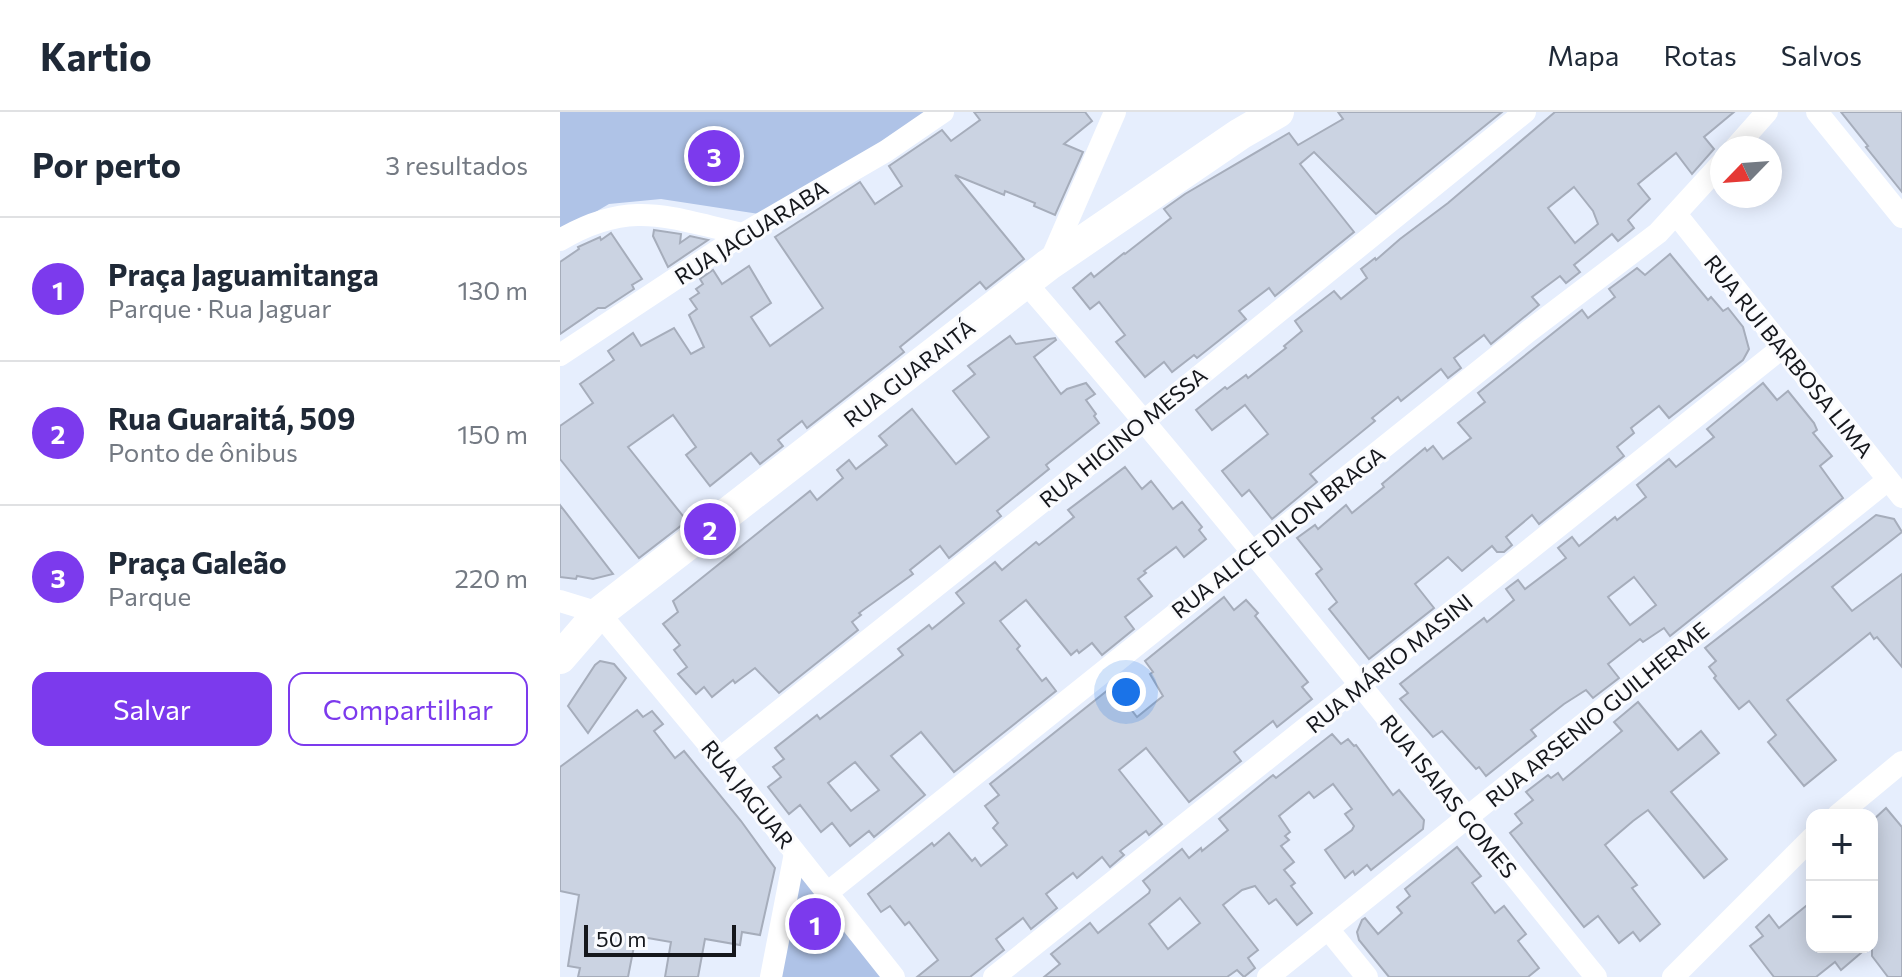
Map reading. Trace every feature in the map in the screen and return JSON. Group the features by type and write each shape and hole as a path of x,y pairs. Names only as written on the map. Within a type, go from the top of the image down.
{"street":[{"name":"RUA JAGUARABA","path":"560,355 743,234 886,151 943,112"},
{"path":"1037,274 1115,112"},
{"name":"RUA GUARAITÁ","path":"560,658 599,613 1037,274 1240,134 1278,112"},
{"name":"RUA HIGINO MESSA","path":"720,758 1525,112"},
{"path":"1746,136 1767,112"},
{"path":"1817,112 1902,217"},
{"name":"RUA ALICE DILON BRAGA","path":"827,893 1529,331 1658,233 1710,176"},
{"path":"560,240 580,228 629,213 653,214 743,234"},
{"name":"RUA RUI BARBOSA LIMA","path":"1676,214 1895,488"},
{"name":"RUA ISAIAS GOMES","path":"1037,274 1145,420 1596,977"},
{"name":"RUA MÁRIO MASINI","path":"994,977 1783,347"},
{"name":"RUA ARSENIO GUILHERME","path":"1268,977 1467,818 1895,488"},
{"path":"560,601 599,613"},
{"name":"RUA JAGUAR","path":"599,613 720,758 894,977"},
{"path":"1845,809 1902,762"},
{"path":"1673,977 1806,844"},
{"path":"771,977 795,853"},
{"path":"1328,929 1367,977"}],"shaded area":[{"path":"560,112 932,112 779,217 661,199 609,204 560,233"},
{"path":"799,872 883,977 781,977"}],"building":[{"path":"974,112 1085,112 1092,121 1064,144 1083,152 1055,215 1005,191 1004,195 955,175 1024,259 986,289 980,282 900,347 904,352 807,428 802,421 778,440 783,446 760,464 751,453 710,486 686,455 696,447 673,415 628,447 687,521 639,558 560,459 560,426 593,403 580,384 614,360 608,351 633,333 641,346 674,328 691,354 704,347 689,315 697,309 690,299 699,293 696,289 703,284 700,279 713,270 722,284 749,266 771,303 751,317 770,346 823,308 775,237 860,182 875,204 902,186 889,166 942,130 951,141 980,120"},
{"path":"1338,112 1502,112 1376,214 1314,152 1300,164 1354,232 1275,296 1269,288 1239,311 1246,319 1197,358 1194,355 1172,372 1164,362 1145,377 1116,342 1125,335 1099,302 1090,309 1073,288 1091,273 1094,277 1171,218 1164,209 1185,194 1289,133 1298,145 1343,119"},
{"path":"1555,112 1734,112 1704,137 1710,144 1710,154 1692,174 1676,153 1638,184 1650,199 1628,220 1634,228 1618,241 1612,234 1574,265 1580,272 1566,283 1560,276 1532,297 1539,305 1491,344 1484,335 1454,358 1461,368 1448,378 1441,369 1401,401 1398,397 1372,418 1375,421 1310,474 1317,482 1272,519 1249,490 1242,496 1222,471 1268,434 1245,405 1212,430 1196,410 1225,387 1227,389 1246,375 1248,378 1286,348 1284,346 1302,331 1295,321 1334,291 1341,299 1367,278 1361,269 1448,203","holes":["1574,187 1593,211 1598,224 1575,243 1548,208"]},
{"path":"1841,112 1902,112 1902,192 1866,147"},
{"path":"654,230 681,234 680,243 690,236 708,240 668,267 653,236"},
{"path":"611,233 642,279 632,285 634,289 605,308 598,308 560,334 560,262 578,247 600,237 601,240"},
{"path":"1670,254 1708,300 1711,297 1723,311 1728,308 1743,327 1749,349 1743,360 1669,418 1659,406 1631,428 1634,433 1617,447 1624,456 1539,524 1532,515 1506,537 1512,545 1504,552 1497,552 1492,546 1462,571 1448,557 1415,584 1434,608 1369,659 1329,609 1337,602 1316,574 1322,569 1297,538 1315,525 1318,529 1346,505 1352,513 1425,448 1427,451 1433,446 1443,459 1471,438 1458,423 1485,402 1478,393 1582,310 1588,318 1615,297 1609,289 1637,268 1645,275"},
{"path":"1010,336 1016,344 1055,338 1034,357 1061,394 1086,383 1095,394 1086,400 1099,423 1046,465 1049,469 997,511 1001,516 949,558 940,546 910,570 913,574 859,613 861,615 852,622 858,630 779,693 755,668 712,697 704,687 696,694 678,674 687,667 674,650 680,645 663,624 678,612 673,601 810,491 817,500 843,478 837,470 849,460 856,469 887,445 879,436 912,409 956,464 989,437 953,391 975,374 968,366"},
{"path":"1763,383 1777,400 1788,391 1814,423 1817,430 1813,433 1832,456 1820,466 1843,498 1670,636 1664,628 1643,642 1640,639 1608,664 1619,678 1593,698 1586,690 1564,704 1531,730 1536,736 1486,776 1442,731 1433,737 1400,699 1408,693 1400,684 1484,618 1487,622 1514,600 1506,589 1518,580 1525,589 1566,558 1558,548 1572,537 1579,546 1646,497 1637,485 1669,459 1676,467 1714,437 1707,429","holes":["1634,577 1656,605 1630,625 1608,597"]},
{"path":"1125,467 1142,489 1151,481 1173,509 1182,502 1202,527 1199,530 1206,539 1184,557 1176,547 1144,571 1146,573 1138,579 1152,596 1125,617 1134,629 1102,655 1092,643 1071,655 1026,600 1000,621 1042,681 1046,678 1056,691 954,772 921,732 891,756 925,795 874,837 869,831 850,846 832,823 821,832 800,805 789,814 768,787 781,777 773,767 784,759 775,748 817,715 820,719 903,655 898,649 929,625 932,629 964,603 956,593 995,562 1002,570 1074,517 1068,510","holes":["855,762 879,790 851,811 828,783"]},
{"path":"560,505 613,574 593,579 560,577"},
{"path":"1876,515 1894,519 1902,532 1832,587 1852,611 1902,574 1902,667 1870,633 1787,700 1836,760 1804,786 1768,742 1776,735 1749,701 1739,709 1714,678 1716,676 1709,667 1716,661 1705,648"},
{"path":"1224,597 1234,610 1246,600 1258,613 1255,616 1308,682 1302,687 1312,699 1277,727 1273,721 1234,752 1241,761 1189,802 1146,748 1119,770 1162,824 1149,835 1146,831 1120,851 1124,855 1110,867 1102,857 1077,878 1073,873 1046,894 1057,908 1031,929 1023,918 996,939 1004,950 970,977 917,977 938,960 909,922 905,925 890,906 881,912 868,894 949,833 972,861 975,858 981,866 1007,845 993,828 998,823 985,806 999,795 990,784 1113,686 1137,717 1163,696 1145,661"},
{"path":"600,661 614,664 626,678 588,733 568,706"},
{"path":"1638,702 1678,750 1701,731 1719,753 1671,792 1727,859 1704,878 1648,810 1633,821 1605,845 1637,885 1632,888 1660,924 1640,941 1633,932 1619,943 1598,916 1584,927 1510,833 1522,823 1515,814 1533,800 1526,792 1548,775 1551,778 1558,773 1563,780 1622,731 1614,722"},
{"path":"637,710 643,717 652,711 663,724 654,731 675,758 684,751 775,868 760,935 742,932 740,945 705,939 698,977 665,977 671,942 636,936 628,977 578,977 580,968 568,966 579,895 560,891 560,767"},
{"path":"1332,734 1341,744 1348,739 1356,745 1393,795 1399,790 1424,820 1423,829 1371,870 1367,865 1355,875 1353,871 1345,878 1325,850 1352,830 1354,826 1345,814 1352,809 1333,784 1314,798 1309,792 1279,816 1290,832 1285,836 1289,840 1281,846 1294,862 1284,870 1295,883 1291,886 1312,913 1297,925 1276,899 1269,904 1255,886 1242,890 1223,905 1258,950 1248,958 1255,968 1244,977 1237,970 1227,977 1044,977 1060,964 1051,954 1090,923 1098,933 1149,893 1143,881 1182,849 1189,858 1201,848 1202,851 1228,830 1219,819 1273,775 1276,778","holes":["1180,898 1200,923 1168,949 1149,924"]},
{"path":"1886,808 1902,827 1902,977 1888,977 1872,956 1872,953 1878,953 1878,815"},
{"path":"1457,847 1481,876 1472,883 1495,913 1504,906 1526,934 1518,941 1539,968 1528,977 1389,977 1359,940 1357,932 1362,920 1365,918 1378,934 1402,913 1397,907 1410,896 1405,889"},
{"path":"1806,906 1806,953 1861,953 1841,970 1835,962 1816,977 1774,977 1750,946 1763,936 1756,927 1769,915 1779,928"}],"place":[{"name":"Praça Galeão","path":"714,156"},
{"name":"Rua Guaraitá, 509","path":"710,529"},
{"name":"Praça Jaguamitanga","path":"815,924"}]}
